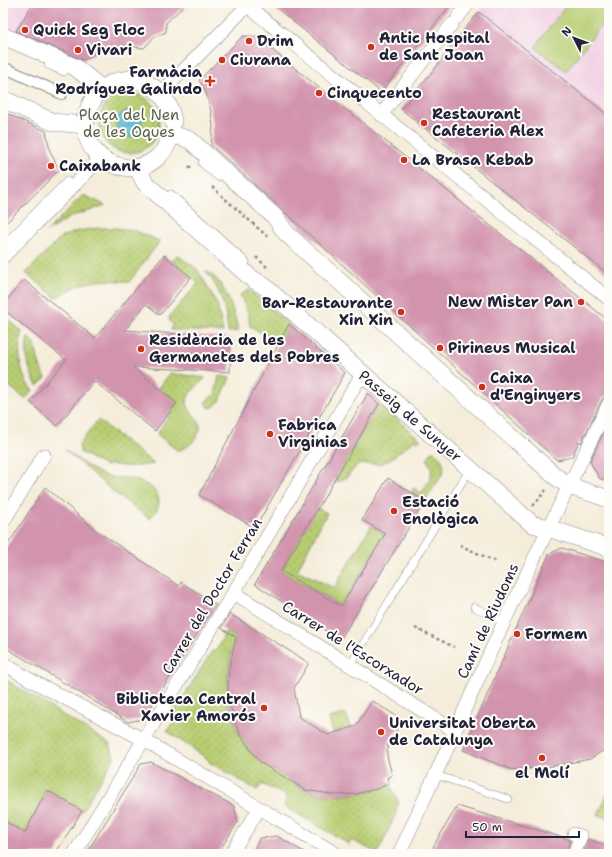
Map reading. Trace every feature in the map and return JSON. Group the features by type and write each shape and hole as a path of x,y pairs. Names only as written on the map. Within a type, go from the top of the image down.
{"street":[{"path":"381,115 469,3"},
{"path":"161,93 247,4 381,115 609,299"},
{"path":"3,36 75,67 102,89"},
{"path":"3,67 62,94"},
{"path":"125,80 138,80 150,85 161,93 167,101 171,111 173,127 168,145 160,156 150,163 137,167 120,167 110,164 101,158 92,148 86,130 86,115 89,105 95,96 102,89 113,83 125,80"},
{"path":"3,99 53,122 86,130"},
{"path":"173,127 190,140 275,217 286,233 563,481 609,499"},
{"path":"3,257 101,158"},
{"name":"Passeig de Sunyer","path":"137,167 145,183 251,278 268,279 362,374 524,518 532,524 609,548"},
{"name":"Carrer del Doctor Ferran","path":"74,854 234,593 362,374"},
{"name":"Camí de Riudoms","path":"399,854 436,776 504,622 548,528 563,481 609,403"},
{"path":"3,522 44,455"},
{"name":"Carrer de l'Escorxador","path":"234,593 455,731"},
{"path":"3,663 27,678 144,740 337,854"},
{"path":"231,854 259,809"},
{"path":"574,834 581,836 574,854"}],"lane":[{"path":"3,43 28,55"},
{"path":"42,62 64,72"},
{"path":"3,92 29,102"},
{"path":"202,163 224,183"},
{"path":"3,245 67,181"},
{"path":"171,194 250,267 268,279"},
{"path":"269,223 286,233"},
{"path":"350,665 470,469"},
{"path":"474,607 504,622"},
{"path":"436,776 508,799"}],"path":[{"path":"254,256 268,279"},
{"path":"524,518 563,481"},
{"path":"460,544 496,562"},
{"path":"416,628 454,647"}],"shaded area":[{"path":"3,3 33,3 16,31 3,26"},
{"path":"486,3 609,3 609,116 479,13"}],"green space":[{"path":"568,3 609,3 609,15 566,71 535,47"},
{"name":"Plaça del Nen de les Oques","path":"123,93 135,93 151,101 157,111 159,123 157,135 151,145 135,153 123,153 107,145 99,129 99,117 107,101"},
{"path":"83,195 105,205 72,216 46,232"},
{"path":"98,228 133,230 160,241 129,282 108,280 91,282 82,284 56,298 26,273 61,237 78,231"},
{"path":"177,255 197,269 206,284 217,304 223,332 171,330 173,325 169,320 170,316 198,283 171,261"},
{"path":"205,271 212,274 228,297 235,316 238,331 228,332 226,316 219,292"},
{"path":"249,290 289,324 279,343 250,326 248,313 240,295"},
{"path":"3,315 22,331 20,338 20,362 28,385 33,391 25,399 3,381"},
{"path":"28,337 32,341 40,367 46,378 37,386 28,362"},
{"path":"170,373 205,378 189,395 187,403 200,425 200,430 191,444 178,451 157,434 177,403 159,388"},
{"path":"219,376 230,378 220,400 211,408 207,406 205,402 215,394"},
{"path":"379,404 421,440 413,441 389,460 380,464 357,465 348,476 339,482 335,479"},
{"path":"98,420 154,464 105,466 80,452 79,444"},
{"path":"65,450 99,473 111,477 131,479 142,482 152,488 158,497 159,503 156,511 150,519 116,494"},
{"path":"433,450 442,460 444,469 425,501 411,492 414,488 421,493 427,485 431,468 427,460"},
{"path":"317,508 327,513 297,570 334,588 371,526 385,534 341,606 281,571"},
{"path":"226,631 237,638 231,653 228,674 228,690 231,713 245,744 260,761 300,787 316,793 327,795 348,795 370,791 389,783 399,803 395,810 397,811 378,853 351,840 349,844 284,806 287,796 262,784 257,790 209,762 209,760 167,731 175,719 171,717 212,651 216,651"},
{"path":"3,678 110,744 114,758 82,811 47,790 25,833 3,820"},
{"path":"346,714 351,727 333,733 329,718"},
{"path":"609,793 609,819 598,815"}],"water":[{"path":"129,111 138,115 142,124 138,133 129,137 120,133 116,124 120,115"}],"building":[{"path":"33,3 187,3 166,23 166,32 154,37 144,48 124,45 118,50 115,49 112,52 108,49 104,53 102,50 83,60 16,31"},
{"name":"Antic Hospital de Sant Joan","path":"270,3 452,3 381,92"},
{"path":"479,12 609,116 609,275 401,109"},
{"path":"243,36 256,37 609,321 609,395 605,396 602,400 581,443 579,441 572,457 557,460 211,145 213,126 211,111 206,93 199,80"},
{"path":"3,112 46,131 50,151 59,170 3,226"},
{"name":"Residència de les Germanetes dels Pobres","path":"164,255 191,277 160,315 146,304 125,330 231,338 230,372 133,367 177,403 155,431 94,381 57,426 30,402 66,360 3,309 3,304 24,280 95,338"},
{"name":"Fabrica Virginias","path":"289,324 345,373 255,528 199,495"},
{"path":"368,393 379,404 281,571 341,606 385,534 362,520 388,478 425,501 340,640 255,584"},
{"path":"609,421 609,482 599,478 590,461"},
{"path":"45,487 97,531 179,586 181,582 216,605 143,719 128,722 3,646 3,552"},
{"path":"562,548 609,563 609,747 590,759 547,767 512,770 463,750 549,554"},
{"name":"Biblioteca Central Xavier Amorós","path":"230,614 309,663 294,688 299,717 328,735 356,726 372,701 403,720 387,746 389,747 387,756 392,775 387,778 389,783 380,788 356,794 333,795 305,790 261,763 240,734 229,702 229,669 236,637 221,628"},
{"path":"151,762 234,806 238,822 217,854 86,854 141,764"},
{"path":"47,790 82,811 55,854 3,854 3,820 25,833"},
{"path":"457,806 568,839 570,841 566,854 429,854"},
{"path":"277,836 307,854 251,854 260,838"},
{"path":"588,839 609,847 609,854 583,854"}],"place":[{"name":"Quick Seg Floc","path":"25,30"},
{"name":"Drim","path":"249,41"},
{"name":"Antic Hospital de Sant Joan","path":"371,47"},
{"name":"Vivari","path":"78,50"},
{"name":"Ciurana","path":"222,60"},
{"name":"Farmàcia Rodríguez Galindo","path":"210,81"},
{"name":"Cinquecento","path":"319,93"},
{"name":"Restaurant Cafeteria Alex","path":"424,123"},
{"name":"La Brasa Kebab","path":"404,160"},
{"name":"Caixabank","path":"51,166"},
{"name":"New Mister Pan","path":"581,302"},
{"name":"Bar-Restaurante Xin Xin","path":"401,312"},
{"name":"Pirineus Musical","path":"440,348"},
{"name":"Residència de les Germanetes dels Pobres","path":"141,349"},
{"name":"Caixa d'Enginyers","path":"482,387"},
{"name":"Fabrica Virginias","path":"270,434"},
{"name":"Estació Enològica","path":"394,511"},
{"name":"Formem","path":"517,634"},
{"name":"Biblioteca Central Xavier Amorós","path":"264,708"},
{"name":"Universitat Oberta de Catalunya","path":"381,732"},
{"name":"el Molí","path":"542,758"}]}
